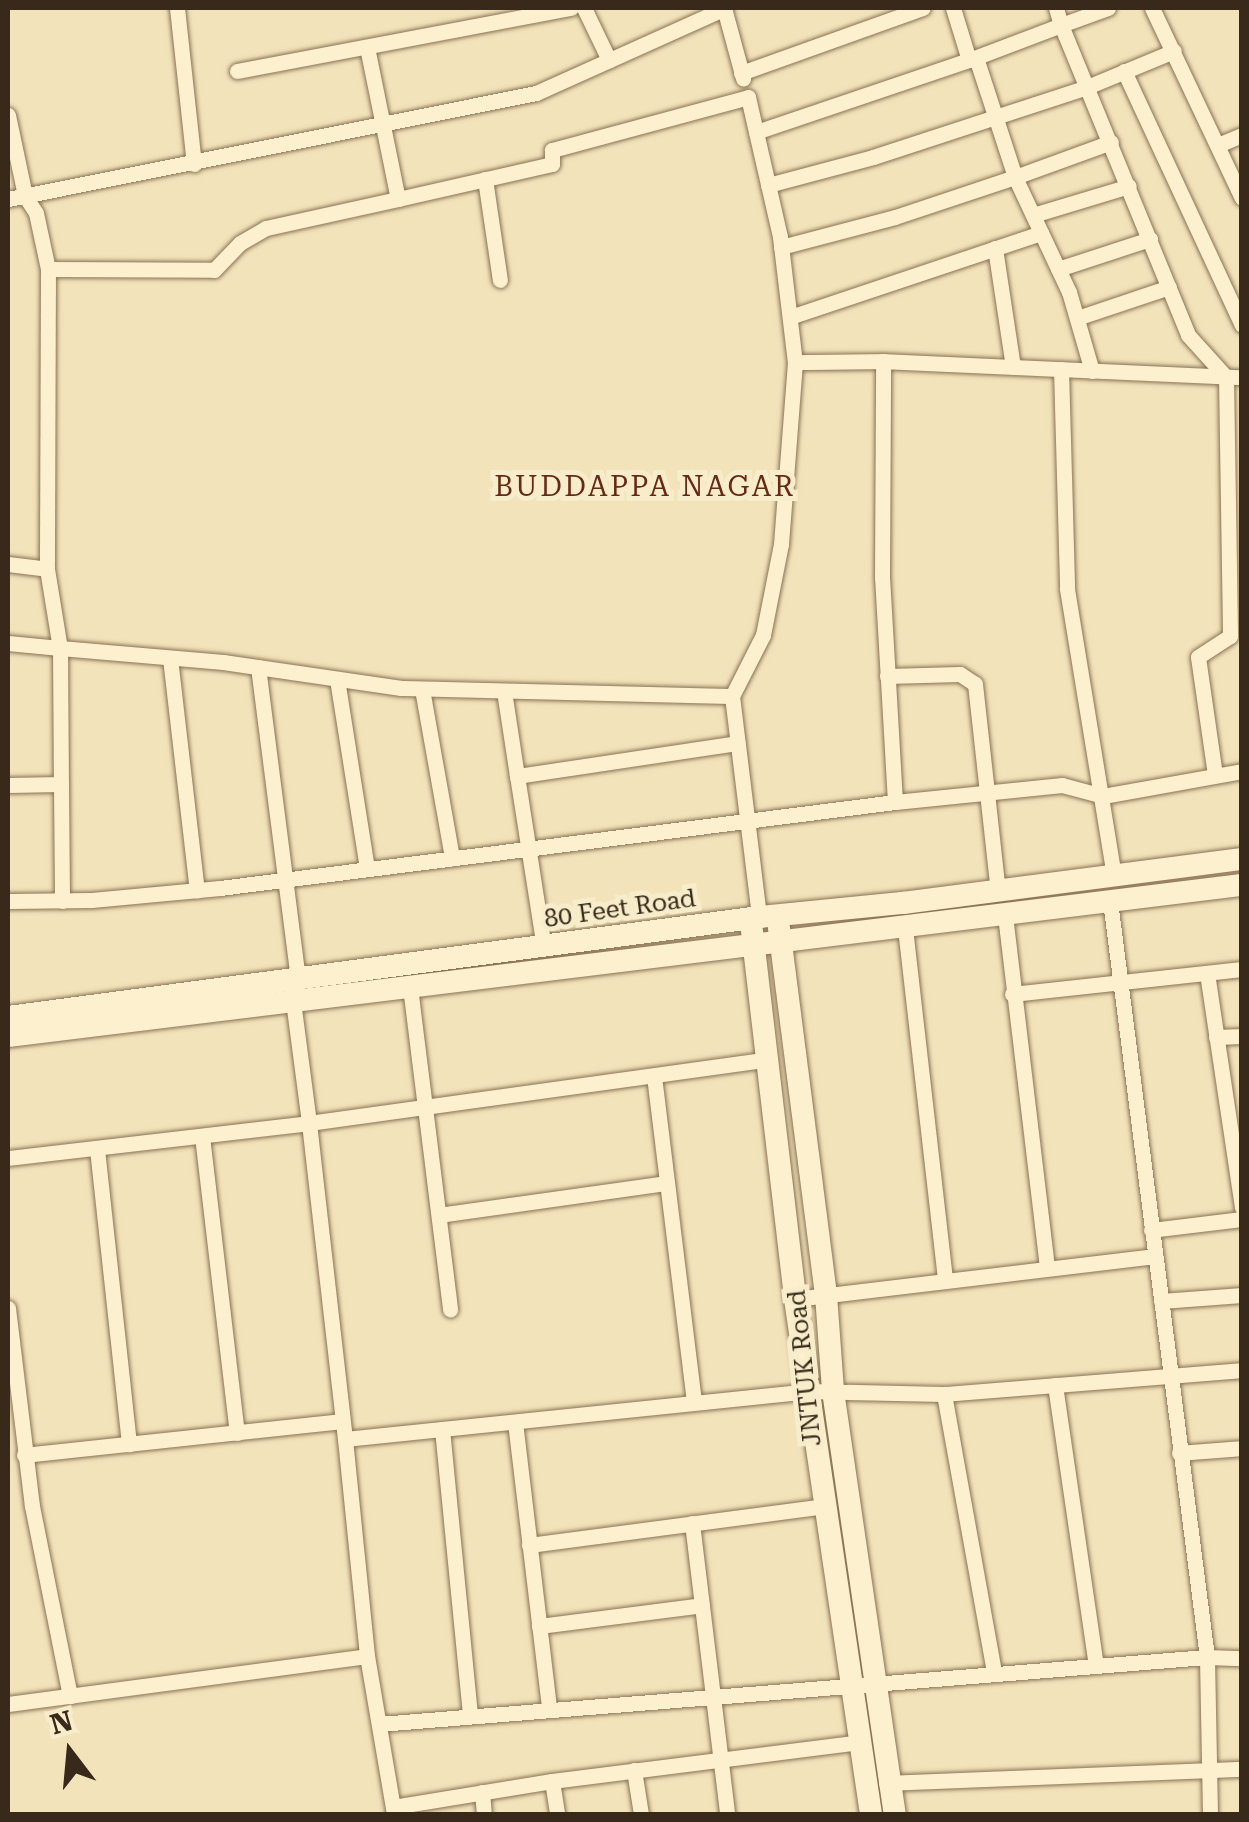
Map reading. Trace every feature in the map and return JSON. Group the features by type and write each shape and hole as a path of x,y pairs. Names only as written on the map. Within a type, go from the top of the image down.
{"main road":[{"name":"80 Feet Road","path":"8,1036 544,948 763,917 1242,859"},
{"name":"80 Feet Road","path":"8,1018 296,989 410,986 1242,885"},
{"name":"JNTUK Road","path":"763,917 779,942 826,1295 863,1682 878,1784 871,1814"},
{"name":"JNTUK Road","path":"763,917 753,944 794,1298 825,1506 863,1682 860,1742 896,1814"}],"street":[{"path":"177,8 194,164"},
{"path":"238,71 571,8"},
{"path":"584,8 609,60"},
{"path":"8,199 536,93 724,8 781,248 795,362 781,544 764,635 732,696 763,917"},
{"path":"741,72 923,8"},
{"path":"953,8 1014,177 1077,318 1092,370"},
{"path":"1056,8 1188,336 1234,377 1230,636 1198,657 1216,776"},
{"path":"756,132 973,59 1108,8"},
{"path":"1152,8 1242,198"},
{"path":"367,46 398,199"},
{"path":"768,184 873,157 1087,87 1174,50"},
{"path":"1124,71 1242,325"},
{"path":"48,269 214,270 240,243 266,228 552,164 552,150 748,97"},
{"path":"8,115 24,196 38,222 48,269 48,568 60,648 62,900"},
{"path":"1218,145 1242,135"},
{"path":"781,248 1014,177 1111,142"},
{"path":"485,179 500,280"},
{"path":"1033,215 1129,186"},
{"path":"790,316 1041,233"},
{"path":"1058,269 1150,239"},
{"path":"994,248 1013,367"},
{"path":"1077,318 1169,287"},
{"path":"795,362 883,361 1234,377"},
{"path":"883,361 882,578 895,802"},
{"path":"1061,369 1067,589 1114,875"},
{"path":"8,564 48,568"},
{"path":"8,643 422,689 732,696"},
{"path":"170,658 197,890"},
{"path":"258,668 285,879 367,1656 393,1811 552,1781 860,1742"},
{"path":"887,676 960,674 972,678 977,689 998,891"},
{"path":"337,679 367,868"},
{"path":"422,689 452,858"},
{"path":"504,692 544,948"},
{"path":"517,776 738,743"},
{"path":"8,901 197,890 895,802 1062,785 1102,796 1242,771"},
{"path":"8,785 60,784"},
{"path":"1110,902 1207,1657 1210,1814"},
{"path":"1005,914 1047,1268"},
{"path":"906,928 945,1280"},
{"path":"1012,994 1242,969"},
{"path":"1207,972 1242,1207"},
{"path":"410,986 450,1310"},
{"path":"1216,1037 1242,1036"},
{"path":"8,1158 427,1108 765,1060"},
{"path":"654,1076 694,1402"},
{"path":"202,1136 236,1433"},
{"path":"97,1149 129,1444"},
{"path":"440,1215 667,1183"},
{"path":"1151,1230 1242,1219"},
{"path":"794,1298 1154,1256"},
{"path":"1160,1300 1242,1295"},
{"path":"8,1308 24,1454 70,1696"},
{"path":"344,1439 808,1391 944,1394 1242,1370"},
{"path":"1055,1385 1096,1665"},
{"path":"944,1394 994,1673"},
{"path":"24,1454 342,1421"},
{"path":"515,1422 549,1709"},
{"path":"442,1429 470,1716"},
{"path":"1178,1453 1242,1448"},
{"path":"530,1545 825,1506"},
{"path":"692,1523 728,1814"},
{"path":"539,1626 702,1605"},
{"path":"8,1704 367,1656"},
{"path":"379,1724 863,1682 1207,1657 1242,1658"},
{"path":"878,1784 1242,1769"},
{"path":"634,1770 641,1814"},
{"path":"552,1781 557,1814"},
{"path":"482,1792 484,1814"}],"district":[{"name":"BUDDAPPA NAGAR","path":"645,487"}]}
